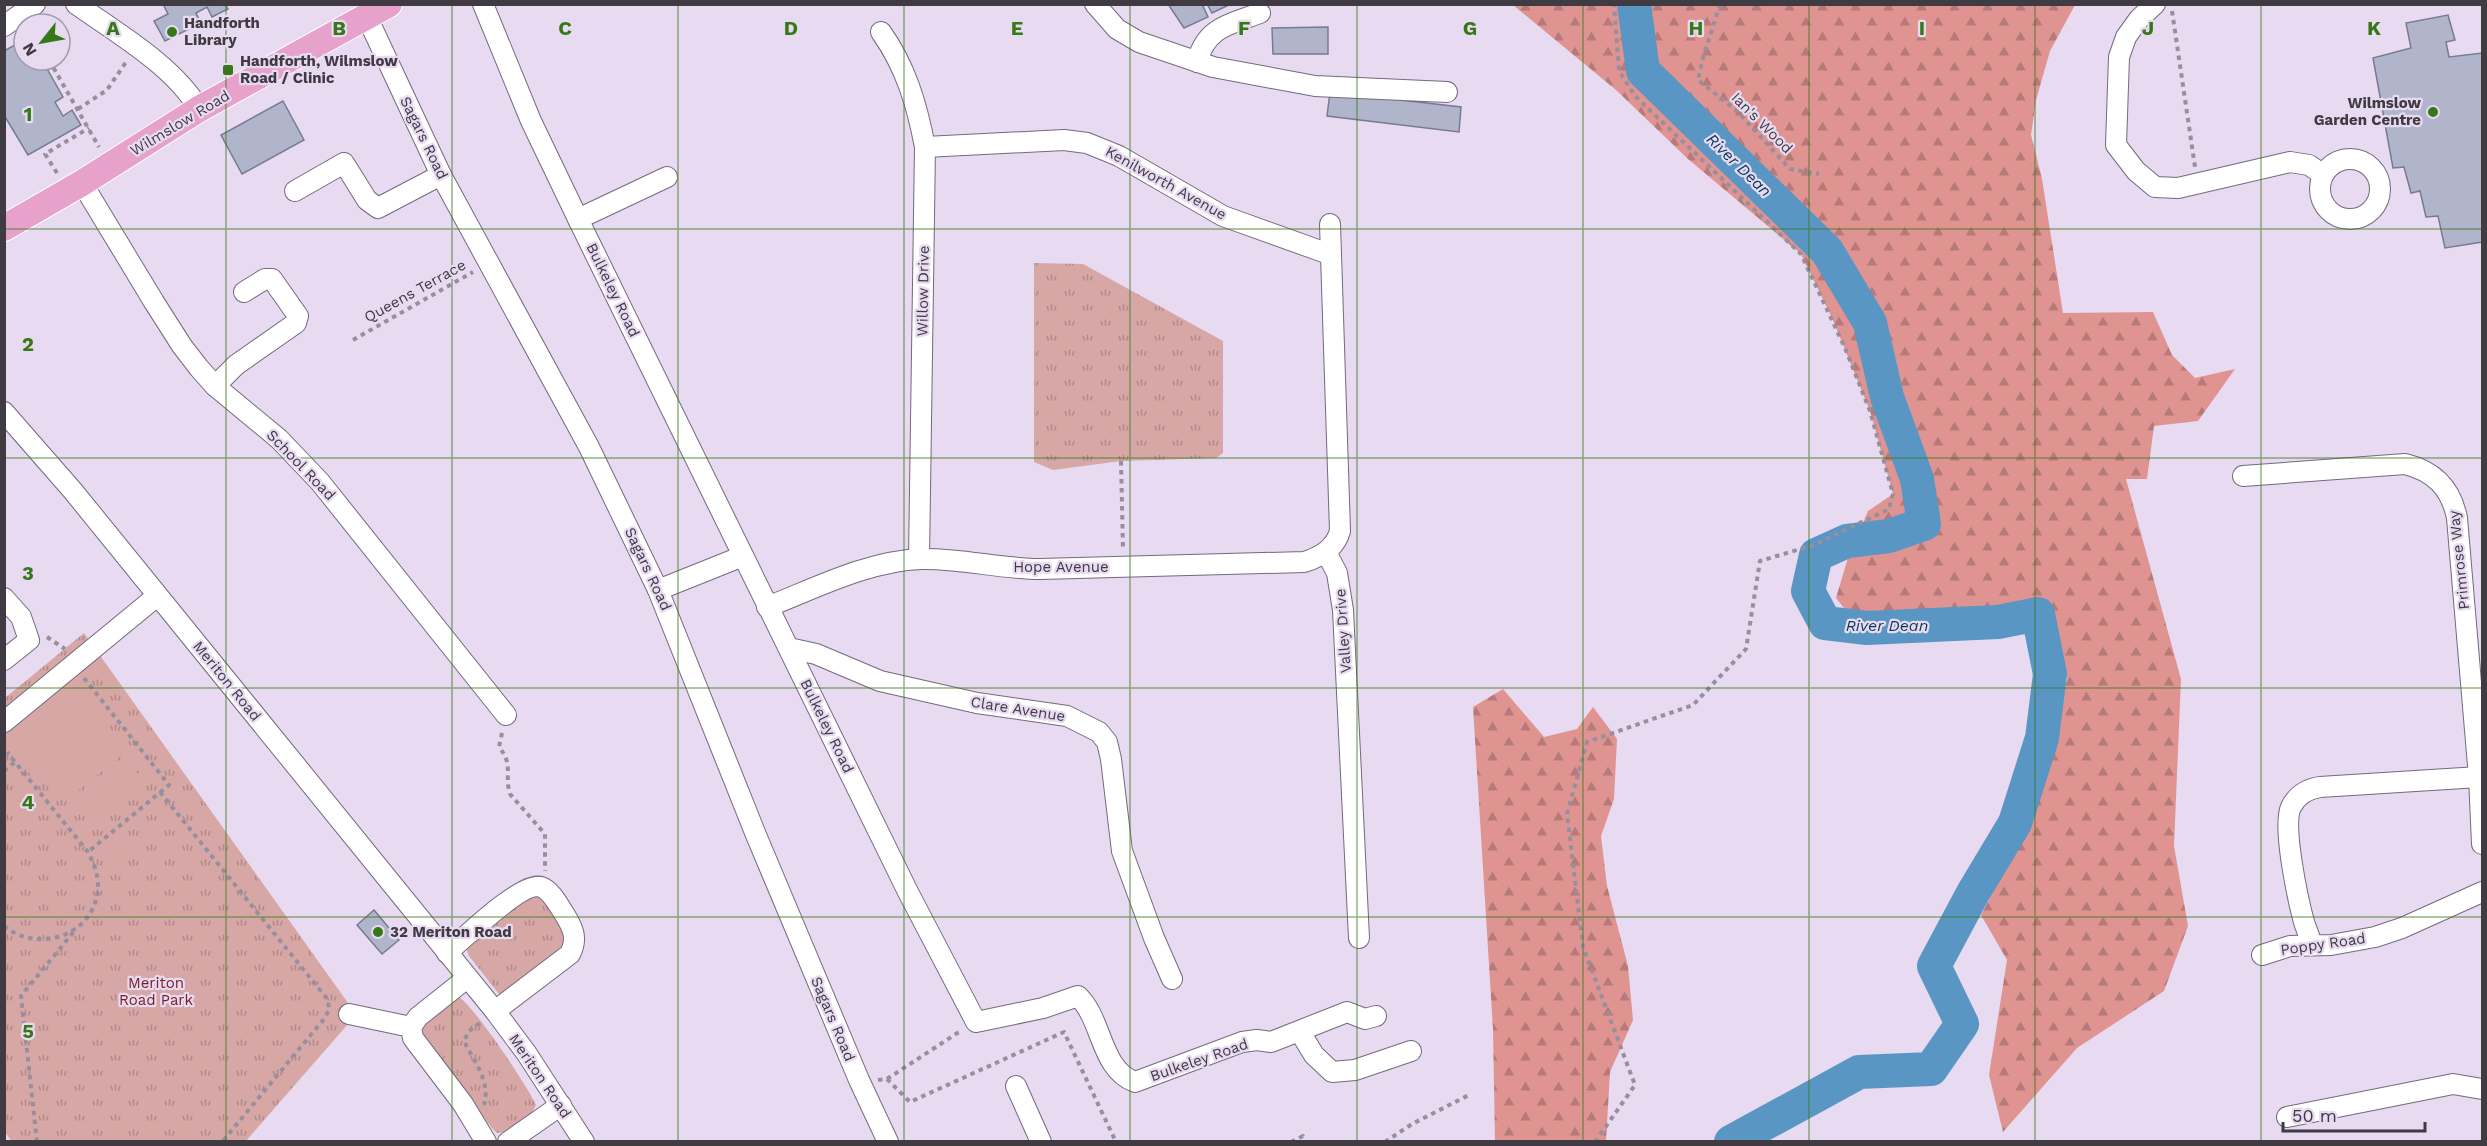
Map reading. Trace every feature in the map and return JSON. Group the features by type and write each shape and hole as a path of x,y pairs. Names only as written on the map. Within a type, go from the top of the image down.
{"main road":[{"name":"Wilmslow Road","path":"4,228 75,187 199,109 389,4"}],"street":[{"path":"4,26 34,4"},
{"path":"76,4 136,45 191,96 199,109"},
{"name":"Bulkeley Road","path":"483,4 531,121 578,219 908,892 976,1022 1042,1008 1078,996 1088,1005 1114,1067 1123,1078 1135,1082 1242,1042 1257,1040 1271,1042 1347,1012 1365,1019 1376,1016"},
{"path":"1095,4 1118,29 1139,42 1197,62 1315,86 1448,92"},
{"path":"2155,4 2139,19 2126,37 2119,57 2116,145 2136,171 2155,187 2178,188 2290,162 2309,165 2322,174"},
{"path":"1197,62 1201,47 1215,30 1260,12"},
{"name":"Sagars Road","path":"366,16 441,175 589,447 658,590 765,857 859,1080 888,1142"},
{"name":"Willow Drive","path":"881,32 895,52 909,84 918,111 925,147 919,559"},
{"name":"Kenilworth Avenue","path":"925,147 1064,140 1087,143 1119,156 1223,216 1329,254"},
{"path":"295,191 344,163 367,200 378,208 441,175"},
{"path":"578,219 667,177"},
{"name":"School Road","path":"75,187 182,346 215,386 279,439 320,482 506,715"},
{"path":"1326,552 1334,544 1340,531 1337,402 1329,254 1330,224"},
{"path":"215,386 236,365 296,323 298,316 272,279 266,279 244,292"},
{"name":"Meriton Road","path":"4,412 73,491 495,1011 584,1142"},
{"name":"Primrose Way","path":"2243,476 2405,464 2428,472 2451,497 2457,518 2479,777 2482,844"},
{"name":"Hope Avenue","path":"767,607 852,573 919,559 956,560 1016,569 1304,562 1326,552"},
{"name":"Valley Drive","path":"1326,552 1337,573 1343,610 1359,938"},
{"path":"658,590 743,556"},
{"path":"4,722 157,596"},
{"path":"4,598 21,617 29,640 4,660"},
{"name":"Clare Avenue","path":"789,648 816,654 880,681 977,703 1067,716 1099,732 1107,742 1111,759 1122,851 1132,882 1172,979"},
{"path":"2311,944 2299,903 2289,840 2289,816 2298,798 2307,789 2479,777"},
{"path":"447,953 514,896 532,887 540,886 556,902 573,927 574,945 570,954 495,1011"},
{"name":"Poppy Road","path":"2262,955 2290,946 2331,945 2375,937 2402,928 2482,892"},
{"path":"467,978 418,1017 411,1027 413,1038 463,1104 482,1134"},
{"path":"349,1014 411,1027"},
{"path":"1300,1032 1314,1055 1332,1072 1355,1070 1411,1051"},
{"path":"2288,1117 2453,1084 2482,1089"},
{"path":"1016,1086 1041,1142"},
{"path":"508,1142 561,1105"}],"path":[{"path":"1595,1142 1635,1085 1582,947 1567,814 1587,742 1692,705 1746,649 1760,561 1814,545 1889,509 1893,494 1870,411 1845,348 1801,254 1635,96 1619,71 1614,4"},
{"name":"Ian's Wood","path":"1720,4 1698,80 1737,112 1790,169 1819,174"},
{"path":"2171,4 2197,183"},
{"path":"78,109 107,90 136,45"},
{"path":"56,72 110,165"},
{"path":"75,187 45,154 89,128"},
{"name":"Queens Terrace","path":"353,340 489,263"},
{"path":"1121,461 1123,567"},
{"path":"29,640 49,636 64,649 169,785 88,852"},
{"path":"506,715 500,747 507,757 507,786 510,794 545,834 544,872 540,886"},
{"path":"7,752 88,852 96,869 97,893 94,906 21,996 37,1142"},
{"path":"4,771 15,762"},
{"path":"160,792 327,1000 329,1010 222,1142"},
{"path":"4,926 12,932 36,941 57,938 78,927"},
{"path":"482,1134 486,1097 485,1080 464,1041 469,1031 495,1011"},
{"path":"887,1079 976,1022"},
{"path":"1385,1142 1412,1124 1469,1095"},
{"path":"1291,1142 1303,1136 1305,1142"}],"green space":[{"path":"1513,5 2075,5 2050,51 2036,100 2031,135 2042,179 2063,313 2153,312 2172,355 2195,378 2235,369 2198,421 2154,426 2147,479 2126,479 2181,679 2174,846 2188,926 2164,991 2077,1048 2003,1132 1989,1075 2007,960 1981,915 2032,818 2067,679 2042,600 1859,627 1836,598 1847,561 1868,511 1893,494 1870,411 1832,318 1801,254 1688,159 1616,90"},
{"path":"1034,263 1083,264 1223,341 1223,453 1216,458 1121,461 1053,470 1034,462"},
{"name":"Meriton Road Park","path":"84,633 348,1003 348,1024 246,1141 12,1142 5,1132 5,698"},
{"path":"83,686 107,716 33,777 8,747"},
{"path":"1503,689 1544,737 1577,729 1593,707 1617,739 1614,799 1601,836 1607,886 1628,966 1633,1020 1610,1072 1606,1141 1495,1141 1493,1029 1473,707"},
{"path":"103,731 122,755 70,797 51,773"},
{"path":"128,762 147,785 95,828 76,804"},
{"path":"117,838 133,857 113,873 97,853"},
{"path":"535,895 542,898 566,931 565,948 505,995 499,994 469,956 467,950 469,943 528,896"},
{"path":"457,996 464,1001 486,1028 536,1105 525,1120 514,1128 497,1133 424,1041 420,1031 422,1023"}],"building":[{"name":"Handforth Library","path":"163,4 225,4 228,9 212,17 207,7 196,13 201,23 165,41 154,21 168,14"},
{"path":"1168,4 1202,4 1208,17 1184,28"},
{"path":"1207,4 1231,4 1212,13"},
{"name":"Wilmslow Garden Centre","path":"2448,15 2455,40 2446,42 2449,57 2482,53 2482,242 2445,248 2438,216 2426,217 2420,191 2411,193 2404,167 2393,168 2373,58 2411,48 2406,23"},
{"path":"1328,27 1328,54 1273,54 1272,28"},
{"path":"12,47 12,72 49,72 63,97 55,102 63,116 72,110 81,125 28,155 4,115 4,51"},
{"path":"1330,92 1461,107 1459,132 1327,116"},
{"path":"283,101 304,140 242,174 221,135"},
{"name":"32 Meriton Road","path":"374,910 399,940 382,954 357,925"}],"waterway":[{"name":"River Dean","path":"1634,4 1643,71 1827,251 1870,323 1887,397 1917,479 1924,524 1889,536 1847,541 1816,555 1808,591 1825,623 1867,628 1998,622 2038,614 2050,674 2042,738 2015,823 1973,893 1934,966 1962,1024 1931,1069 1859,1072 1731,1142"}],"place":[{"name":"Handforth Library","path":"172,32"},
{"name":"Handforth, Wilmslow Road / Clinic","path":"228,70"},
{"name":"Wilmslow Garden Centre","path":"2433,112"},
{"name":"32 Meriton Road","path":"378,932"}]}
